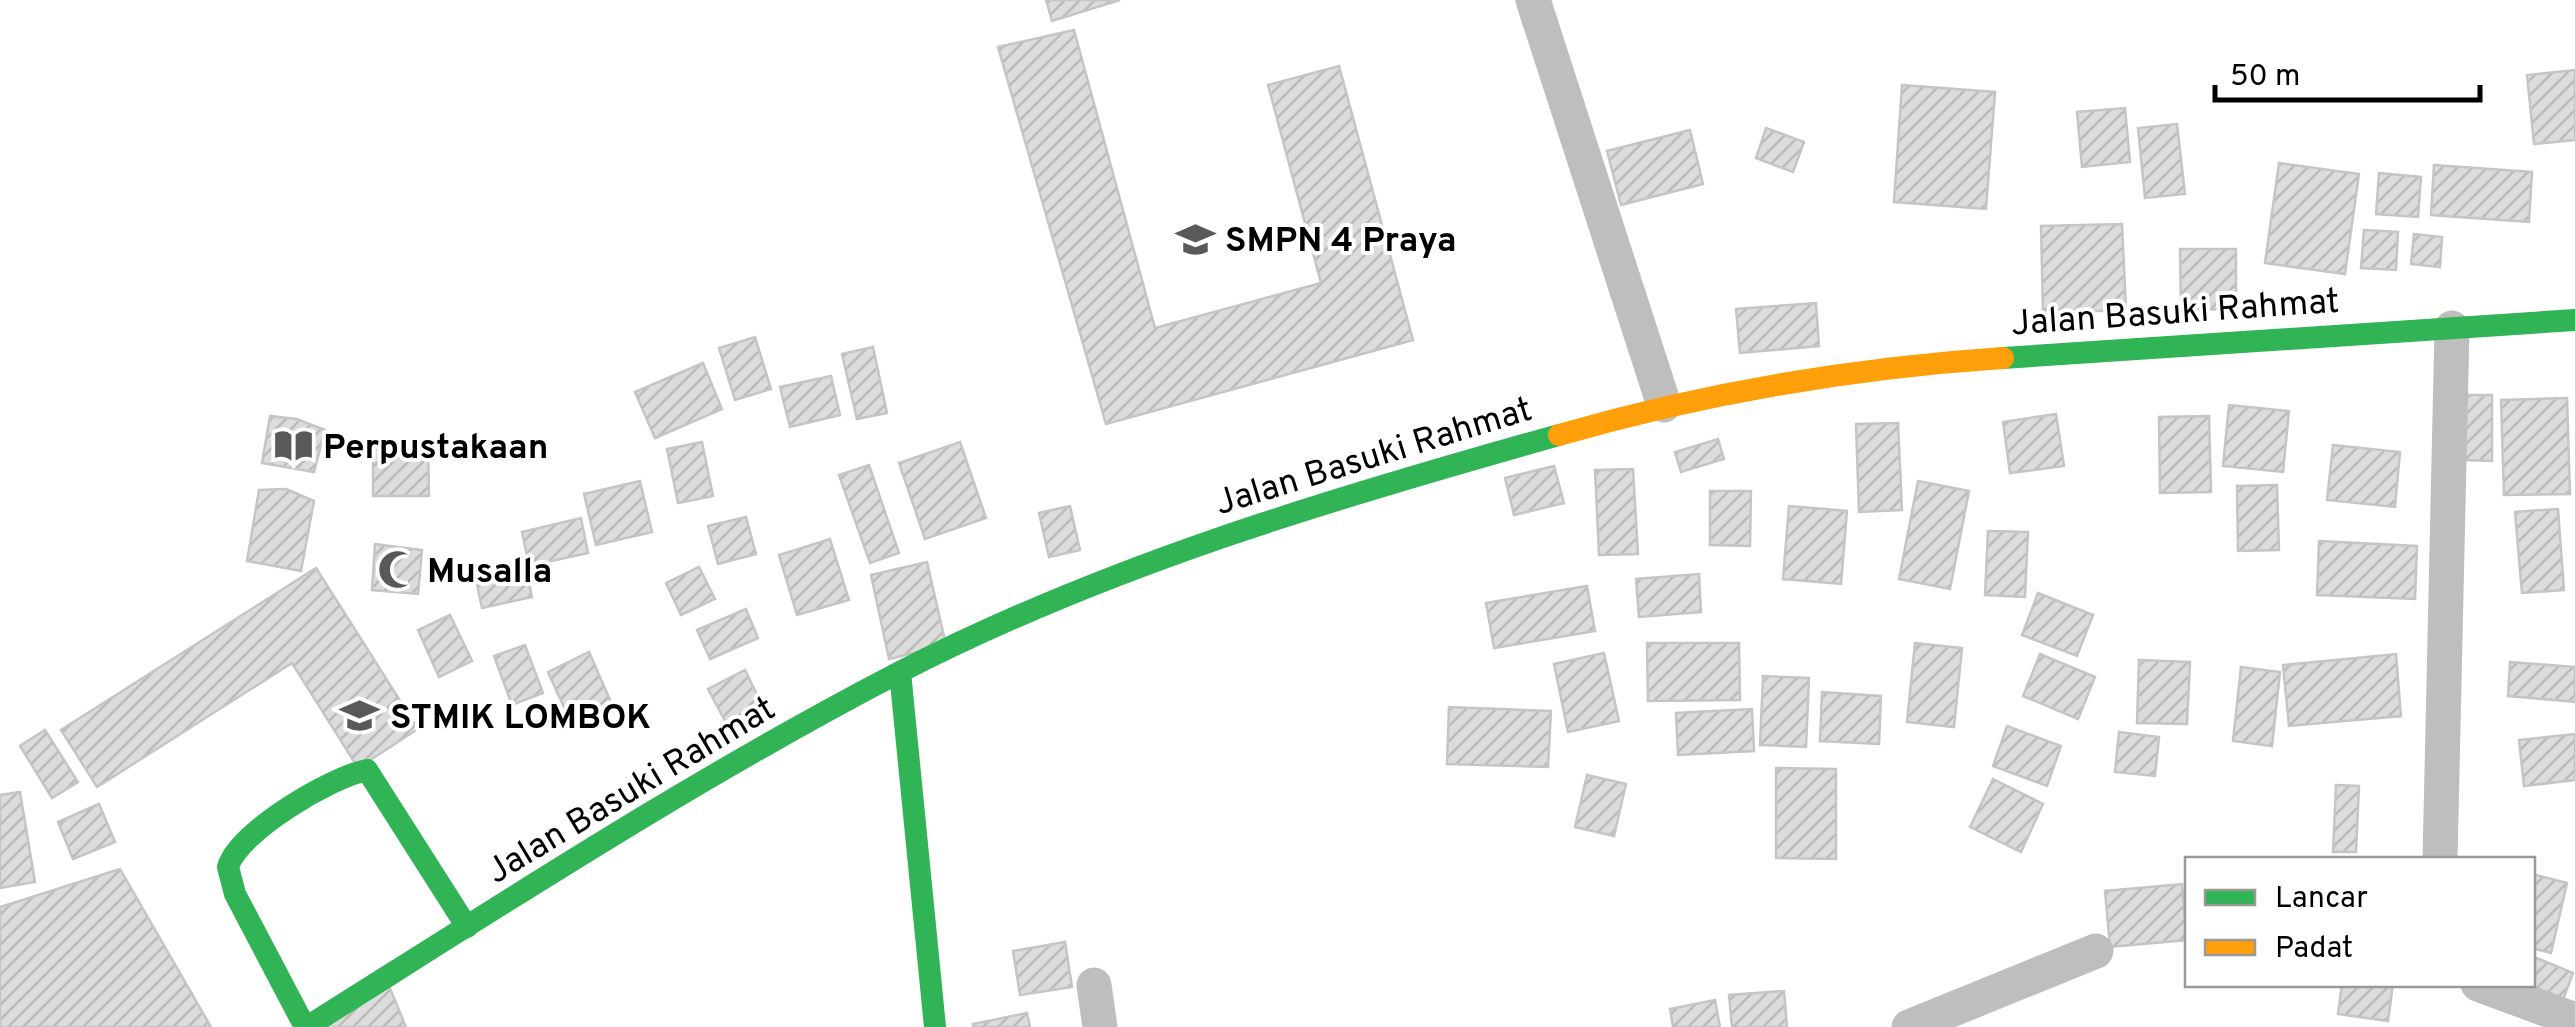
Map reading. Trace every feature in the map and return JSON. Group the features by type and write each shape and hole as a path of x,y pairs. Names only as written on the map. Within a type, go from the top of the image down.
{"main road":[{"name":"Jalan Basuki Rahmat","path":"306,1027 651,812 900,672 1123,573 1318,503 1664,404 1893,365 2575,320"},
{"path":"900,672 935,1027"},
{"path":"306,1027 235,894 228,867 240,845 312,797 358,770 367,770 467,927"}],"street":[{"path":"1533,0 1664,404"},
{"path":"2440,857 2452,328"},
{"path":"1909,1027 2096,951"},
{"path":"1094,985 1100,1027"},
{"path":"2486,987 2575,1020"}],"building":[{"path":"1046,0 1120,0 1052,21"},
{"path":"1074,30 1155,328 1321,283 1268,85 1339,66 1413,340 1106,424 998,47"},
{"path":"2575,70 2575,140 2534,144 2527,75"},
{"path":"1902,85 1995,92 1986,209 1894,202"},
{"path":"2125,108 2130,162 2082,167 2077,112"},
{"path":"2177,124 2185,194 2145,198 2138,128"},
{"path":"1766,128 1804,142 1793,172 1756,158"},
{"path":"1690,130 1703,184 1621,205 1607,151"},
{"path":"2279,163 2359,174 2345,274 2265,263"},
{"path":"2434,165 2532,172 2529,222 2431,215"},
{"path":"2379,173 2421,177 2418,217 2376,214"},
{"path":"2122,224 2126,310 2043,313 2041,226"},
{"path":"2364,230 2398,232 2396,270 2361,268"},
{"path":"2414,234 2442,237 2440,267 2411,264"},
{"path":"2180,249 2236,249 2236,309 2181,310"},
{"path":"1816,303 1819,346 1740,353 1736,309"},
{"path":"755,337 771,389 735,400 719,348"},
{"path":"873,347 887,413 857,419 842,354"},
{"path":"703,363 722,409 655,438 635,392"},
{"path":"831,376 840,415 790,427 780,387"},
{"path":"2464,395 2492,395 2492,461 2463,460"},
{"path":"2567,398 2570,494 2504,495 2501,400"},
{"path":"2229,405 2289,411 2283,472 2223,466"},
{"path":"2056,414 2064,466 2010,473 2003,422"},
{"name":"Perpustakaan","path":"270,416 297,419 325,430 314,472 262,463"},
{"path":"2209,416 2211,492 2160,493 2159,417"},
{"path":"1898,423 1902,510 1859,512 1856,424"},
{"path":"1718,439 1724,459 1681,472 1675,452"},
{"path":"373,442 428,442 429,496 373,496"},
{"path":"702,442 713,496 678,503 667,449"},
{"path":"960,442 986,518 925,539 899,463"},
{"path":"2333,445 2400,452 2395,507 2327,500"},
{"path":"869,465 899,553 870,563 839,475"},
{"path":"1554,466 1564,503 1514,515 1505,478"},
{"path":"1633,469 1638,554 1599,555 1595,470"},
{"path":"640,481 652,532 596,545 584,494"},
{"path":"1918,481 1969,491 1950,589 1899,579"},
{"path":"2277,485 2279,550 2238,551 2237,486"},
{"path":"286,489 314,501 301,571 247,561 259,490"},
{"path":"1710,491 1751,491 1750,546 1710,545"},
{"path":"1070,506 1080,550 1049,557 1039,513"},
{"path":"1789,506 1847,511 1841,584 1783,579"},
{"path":"2558,509 2564,590 2522,593 2515,512"},
{"path":"746,517 756,554 718,564 708,526"},
{"path":"581,518 588,553 529,566 522,532"},
{"path":"1988,531 2028,532 2025,597 1985,595"},
{"path":"830,539 849,600 797,615 779,555"},
{"path":"2319,541 2417,546 2415,599 2317,595"},
{"name":"Musalla","path":"375,544 422,550 418,594 372,590"},
{"path":"927,562 946,645 889,659 871,575"},
{"path":"525,563 532,597 482,608 475,575"},
{"path":"699,567 715,599 681,615 666,583"},
{"path":"316,568 418,729 358,768 292,663 97,787 61,730"},
{"path":"1699,574 1701,612 1639,617 1636,579"},
{"path":"1587,586 1595,631 1494,648 1486,603"},
{"path":"2038,593 2093,615 2077,656 2022,635"},
{"path":"746,609 758,638 710,659 697,630"},
{"path":"450,615 472,661 439,677 418,630"},
{"path":"1647,643 1739,643 1740,700 1648,701"},
{"path":"1915,643 1962,648 1954,727 1907,722"},
{"path":"525,645 543,693 512,705 494,656"},
{"path":"589,652 615,711 574,729 548,672"},
{"path":"1604,653 1619,721 1568,732 1554,664"},
{"path":"2040,654 2095,677 2078,719 2023,696"},
{"path":"2396,654 2401,716 2289,726 2283,665"},
{"path":"2139,660 2190,662 2187,724 2137,723"},
{"path":"2510,662 2575,667 2575,702 2508,696"},
{"path":"2241,667 2280,672 2272,746 2233,741"},
{"path":"745,670 766,713 730,730 708,689"},
{"path":"1763,676 1809,678 1806,747 1760,745"},
{"path":"1822,692 1881,696 1879,744 1820,741"},
{"path":"1449,707 1551,711 1548,767 1447,764"},
{"path":"1752,709 1754,751 1678,755 1676,713"},
{"path":"2007,726 2061,746 2047,786 1993,766"},
{"path":"45,730 78,782 52,798 20,746"},
{"path":"2119,732 2159,737 2155,776 2115,772"},
{"path":"2575,734 2575,780 2524,786 2519,740"},
{"path":"1776,768 1836,769 1836,859 1776,858"},
{"path":"1587,775 1626,784 1614,836 1575,827"},
{"path":"1993,779 2043,804 2021,852 1970,827"},
{"path":"2336,785 2359,786 2356,852 2333,852"},
{"path":"20,792 35,882 0,888 0,795"},
{"path":"99,804 115,842 73,859 58,822"},
{"path":"120,869 211,1027 0,1027 0,907"},
{"path":"2535,875 2567,883 2551,953 2535,949"},
{"path":"2182,884 2185,940 2110,947 2105,891"},
{"path":"1065,942 1072,987 1020,995 1013,951"},
{"path":"2535,957 2573,973 2559,1011 2523,987 2535,987"},
{"path":"387,981 406,1027 316,1027"},
{"path":"2342,987 2393,987 2388,1021 2338,1014"},
{"path":"1784,991 1787,1027 1732,1027 1729,995"},
{"path":"1715,1000 1720,1027 1673,1027 1670,1009"},
{"path":"1027,1013 1030,1027 973,1027 973,1024"}],"traffic: fast":[{"path":"2003,358 2575,320"},
{"path":"307,1027 673,799 822,714 977,634 1223,537 1559,435"},
{"path":"900,672 935,1027"},
{"path":"305,1027 235,894 228,867 249,838 288,808 332,783 367,770 467,927"}],"traffic: slow":[{"path":"1559,435 1779,384 1890,368 2003,358"}],"place":[{"name":"SMPN 4 Praya","path":"1195,239"},
{"name":"Perpustakaan","path":"293,446"},
{"name":"Musalla","path":"397,570"},
{"name":"STMIK LOMBOK","path":"360,716"}]}
